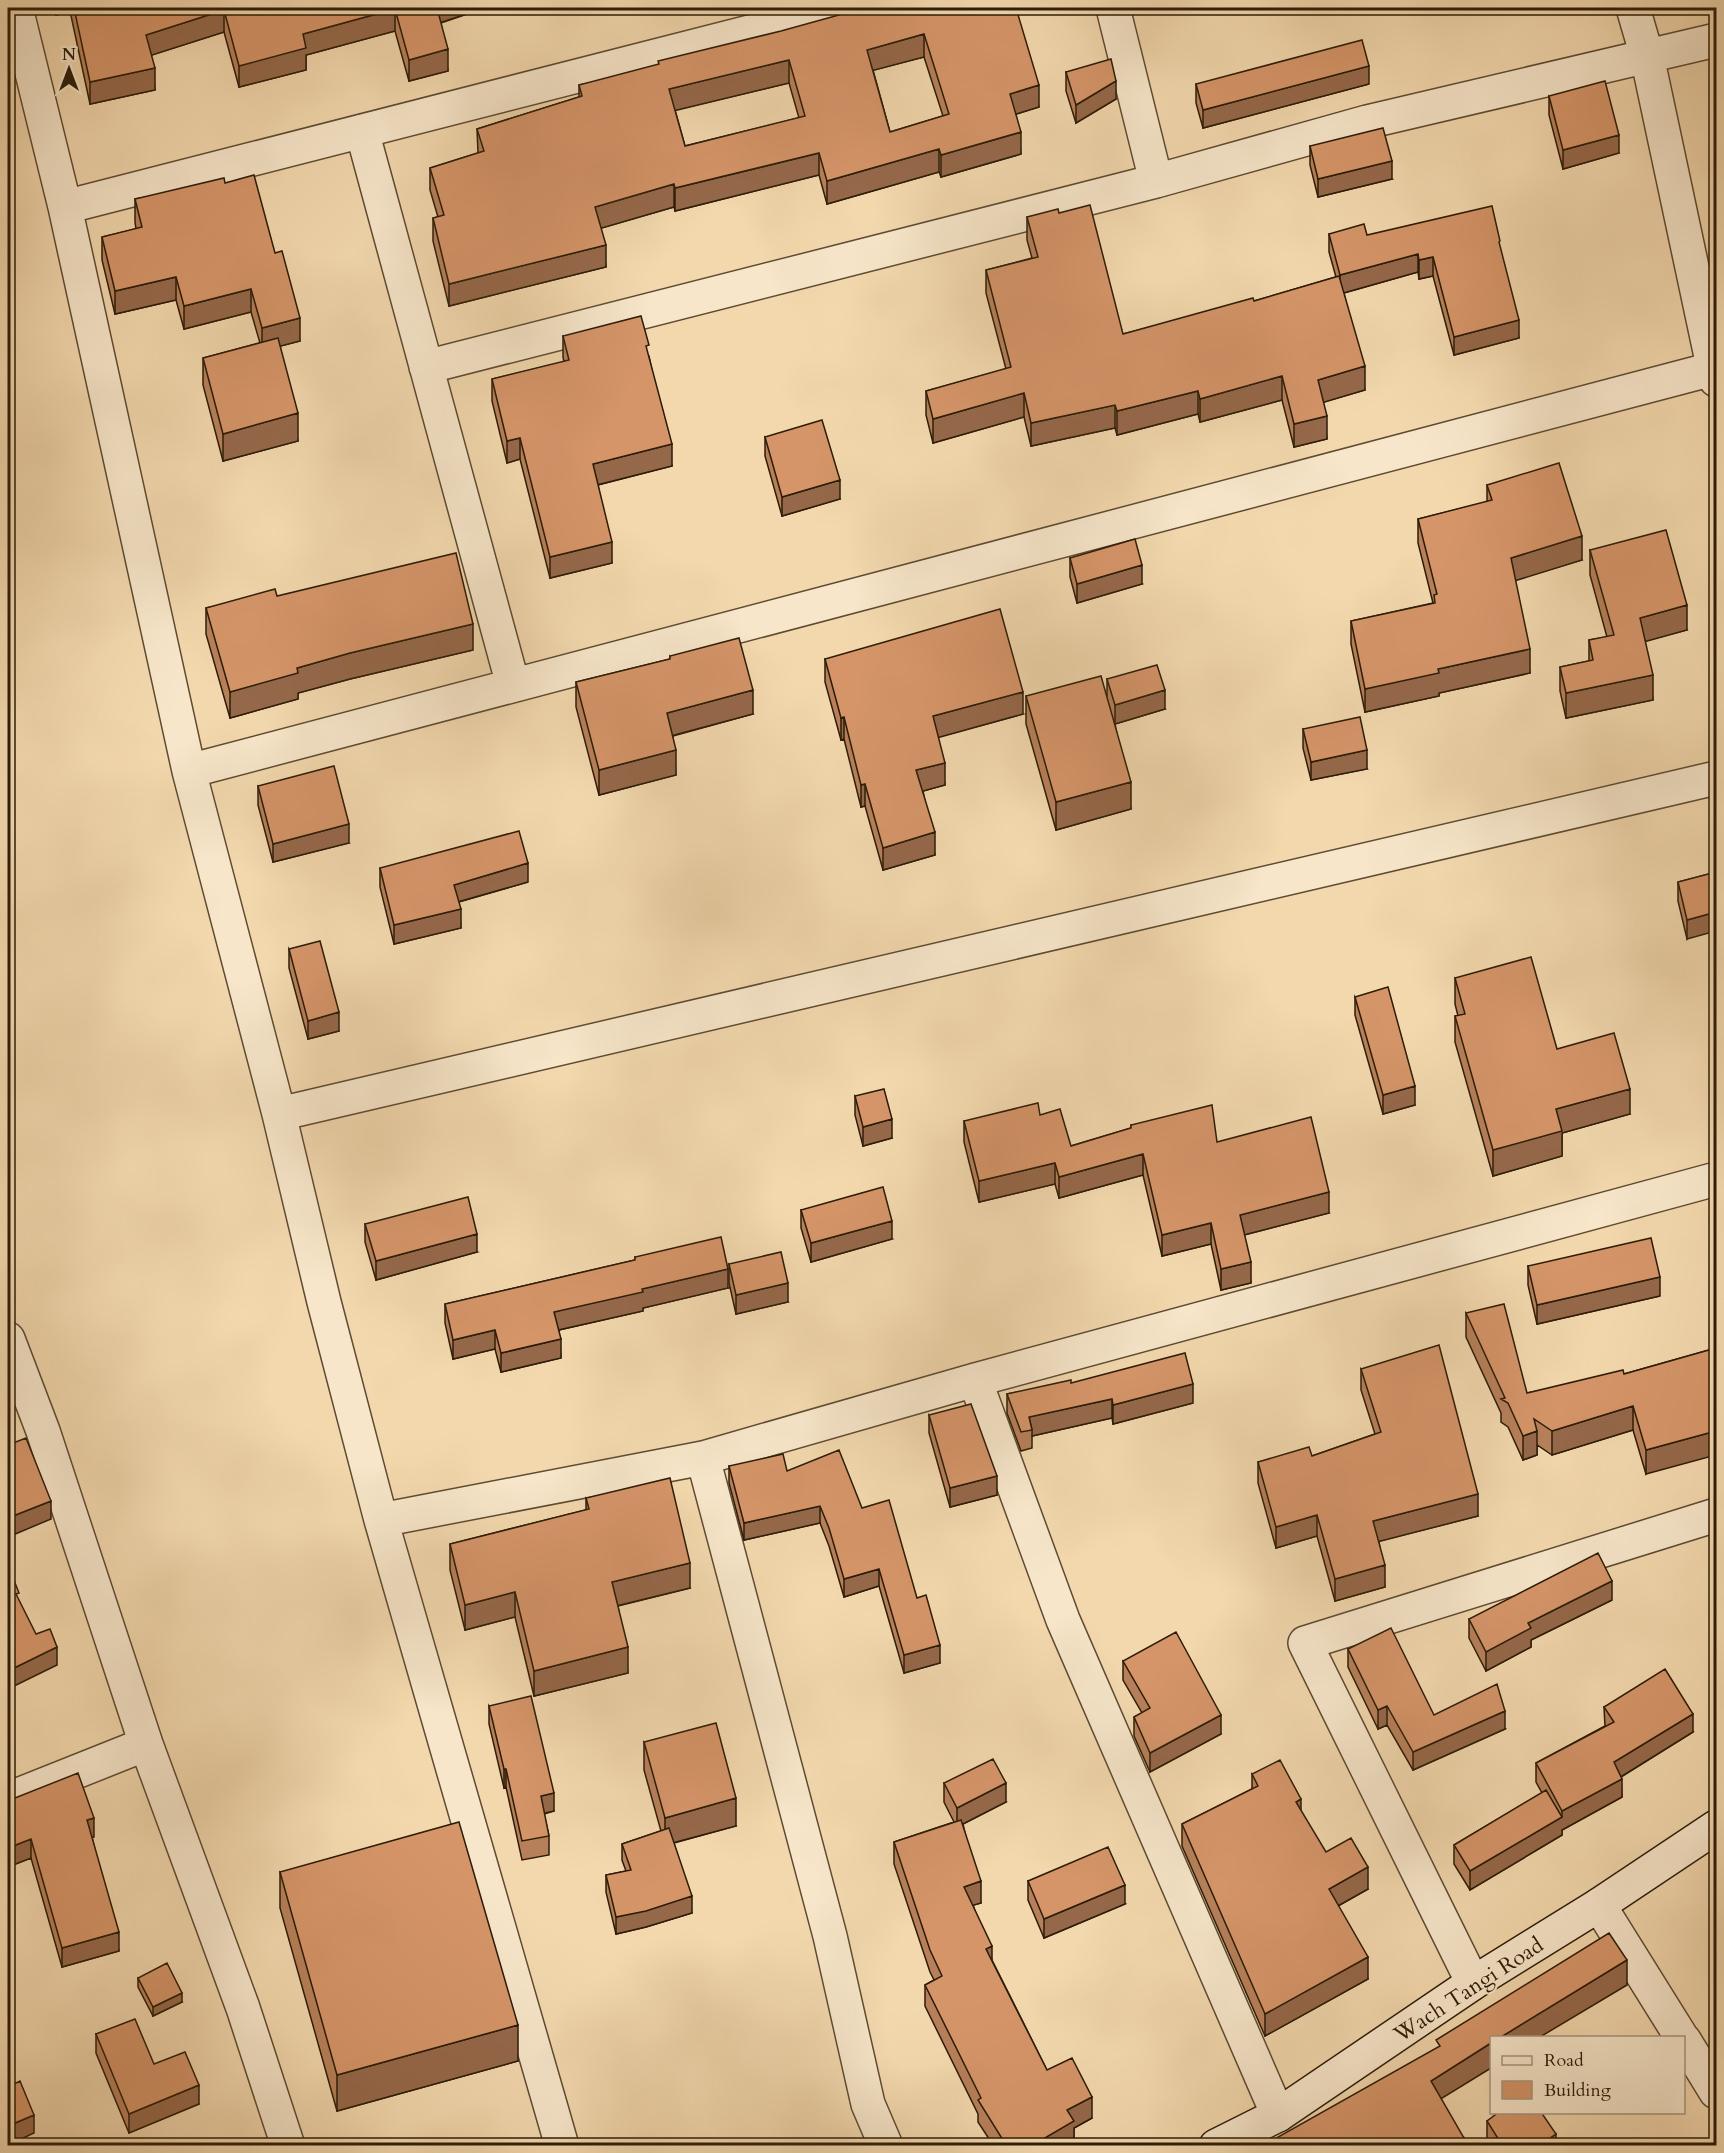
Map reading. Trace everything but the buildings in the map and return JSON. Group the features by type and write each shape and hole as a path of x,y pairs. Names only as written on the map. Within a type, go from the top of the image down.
{"street":[{"path":"16,8 65,207 189,771 279,1114 324,1302 381,1520 562,2145"},
{"path":"65,207 843,8"},
{"path":"1113,8 1156,181"},
{"path":"189,771 1715,372 1647,56 1633,8"},
{"path":"426,367 1156,181 1367,122 1716,40"},
{"path":"362,131 513,685"},
{"path":"279,1114 1716,778"},
{"path":"381,1520 703,1458 975,1380 1716,1179"},
{"path":"8,1339 43,1431 146,1743 243,2008 288,2145"},
{"path":"975,1380 1063,1620 1278,2115"},
{"path":"703,1458 831,1936 868,2104 886,2145"},
{"path":"1473,1983 1305,1643 1716,1515"},
{"path":"8,1799 146,1743"},
{"name":"Wach Tangi Road","path":"1216,2145 1278,2115 1473,1983 1599,1905 1716,1827"},
{"path":"1599,1905 1682,2036"},
{"path":"1685,2041 1716,2092"}]}
